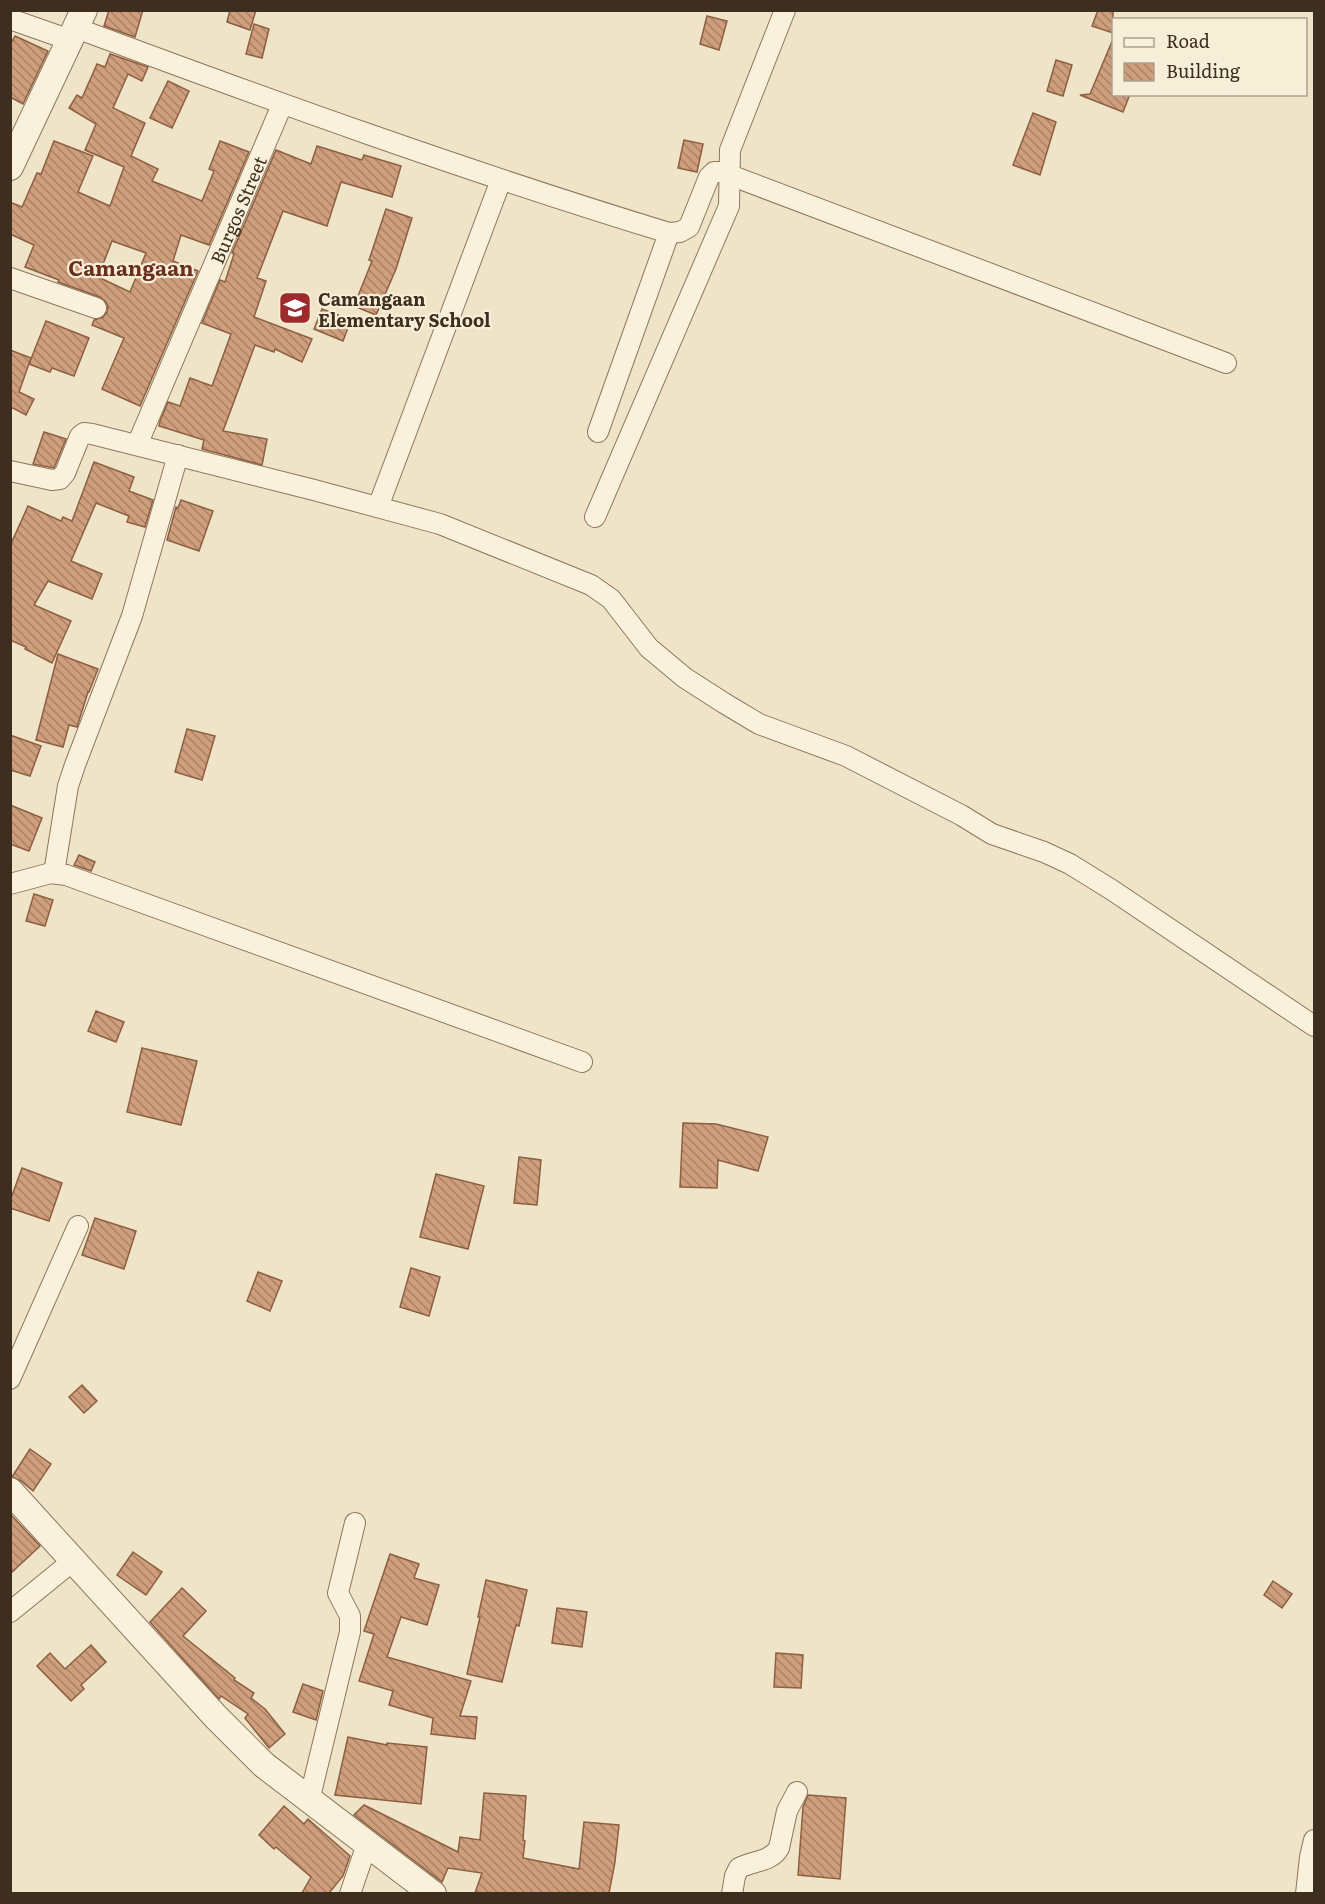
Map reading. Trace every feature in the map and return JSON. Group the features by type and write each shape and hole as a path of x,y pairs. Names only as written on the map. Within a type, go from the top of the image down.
{"street":[{"path":"596,517 729,206 730,150 785,10"},
{"path":"10,19 77,26 282,105 501,180 669,233 681,232 688,227 711,175 717,171 1226,363"},
{"path":"10,167 77,26"},
{"name":"Burgos Street","path":"137,445 282,105"},
{"path":"378,507 501,180"},
{"path":"598,432 669,233"},
{"path":"10,278 96,308"},
{"path":"10,471 52,480 60,479 65,473 78,438 84,433 178,455 440,524 591,585 611,599 649,648 685,678 724,703 759,724 846,756 961,815 992,834 1044,852 1070,864 1314,1026"},
{"path":"54,873 68,786 132,616 178,455"},
{"path":"10,884 54,873 77,879 582,1062"},
{"path":"10,1379 78,1226"},
{"path":"10,1491 215,1716 264,1765 433,1893"},
{"path":"309,1801 350,1632 350,1616 338,1593 355,1523"},
{"path":"10,1612 74,1560"},
{"path":"732,1893 739,1868 777,1853 787,1811 797,1792"},
{"path":"1306,1893 1314,1840"},
{"path":"350,1893 367,1844"}],"building":[{"path":"109,10 143,10 135,37 104,26"},
{"path":"230,10 256,10 250,30 227,22"},
{"path":"1098,10 1113,10 1112,33 1092,26"},
{"path":"707,16 727,21 719,50 700,44"},
{"path":"254,24 269,29 262,58 246,54"},
{"path":"15,36 48,51 23,104 10,97 10,45"},
{"path":"1112,41 1112,96 1129,96 1123,112 1080,95 1090,94"},
{"path":"110,54 148,67 142,81 128,74 113,108 145,123 131,156 158,169 152,181 202,201 214,171 209,169 220,141 249,152 209,245 181,235 173,261 198,271 140,406 102,389 124,338 92,325 94,320 103,317 107,312 108,306 105,301 25,267 34,245 10,234 10,202 22,207 37,173 41,174 54,141 93,156 78,192 110,206 124,167 85,150 96,124 69,108 77,95 82,98 97,64 105,67","holes":["112,241 146,253 130,292 98,277"]},
{"path":"1056,60 1072,65 1063,96 1047,91"},
{"path":"168,81 189,91 172,128 150,118"},
{"path":"1033,113 1056,122 1040,175 1013,165"},
{"path":"684,140 703,144 697,172 678,168"},
{"path":"317,146 362,160 364,155 401,166 392,197 341,182 327,226 283,211 257,278 266,281 254,317 312,339 302,362 275,349 274,352 255,345 223,431 267,439 262,465 202,449 204,440 159,426 160,421 168,402 180,406 190,378 212,386 231,334 202,323 220,280 225,282 234,254 232,253 276,150 311,164"},
{"path":"386,209 412,218 396,269 376,315 354,306 372,261 369,260"},
{"path":"322,309 351,320 343,341 314,329"},
{"path":"46,321 89,338 74,376 52,368 50,372 29,364"},
{"path":"10,350 31,358 19,392 34,399 26,415 13,408 10,409"},
{"path":"44,432 66,439 54,468 33,464"},
{"path":"94,462 134,477 129,491 153,500 145,527 127,522 129,516 96,503 71,561 102,574 92,599 48,581 34,605 71,621 52,663 10,640 10,546 28,506 61,521 63,517 72,521"},
{"path":"181,500 213,511 199,551 167,540 176,507 178,508"},
{"path":"58,654 98,669 77,727 69,725 63,747 36,740"},
{"path":"187,729 215,736 202,780 175,772"},
{"path":"10,735 41,746 30,776 10,770"},
{"path":"10,805 42,818 29,851 10,844"},
{"path":"79,855 95,862 91,871 74,865"},
{"path":"34,894 53,900 45,926 26,921"},
{"path":"96,1011 124,1022 116,1042 88,1031"},
{"path":"142,1048 197,1061 181,1125 127,1112"},
{"path":"683,1123 716,1124 768,1137 758,1171 718,1160 717,1188 680,1187"},
{"path":"519,1157 541,1160 537,1205 514,1203"},
{"path":"22,1168 62,1183 49,1221 10,1208 10,1201"},
{"path":"436,1174 484,1186 468,1249 420,1237"},
{"path":"95,1218 136,1231 124,1269 82,1255"},
{"path":"411,1268 440,1277 429,1316 400,1307"},
{"path":"258,1272 282,1281 270,1311 247,1301"},
{"path":"82,1385 97,1401 84,1413 69,1397"},
{"path":"30,1449 51,1464 33,1491 12,1477"},
{"path":"10,1514 40,1546 10,1574"},
{"path":"133,1552 162,1572 146,1595 117,1575"},
{"path":"390,1554 419,1564 414,1578 439,1585 427,1625 401,1617 387,1657 471,1681 460,1716 477,1717 475,1739 431,1734 433,1718 389,1705 393,1691 359,1681 374,1634 364,1631"},
{"path":"486,1580 527,1590 502,1682 467,1674"},
{"path":"1273,1581 1292,1594 1282,1608 1264,1595"},
{"path":"182,1588 206,1611 183,1636 235,1678 234,1680 254,1693 251,1698 265,1709 285,1734 269,1748 245,1718 248,1714 221,1696 219,1699 150,1622"},
{"path":"557,1608 587,1612 582,1647 552,1643"},
{"path":"91,1645 106,1662 81,1685 84,1689 71,1701 37,1666 50,1653 65,1669"},
{"path":"776,1653 803,1655 801,1688 774,1687"},
{"path":"303,1684 323,1691 316,1720 293,1712"},
{"path":"348,1737 387,1745 387,1743 427,1747 421,1804 335,1795"},
{"path":"484,1793 526,1796 523,1858 579,1869 584,1822 619,1825 609,1893 475,1893 482,1873 448,1868 442,1882 354,1815 364,1805 458,1852 460,1837 480,1840"},
{"path":"808,1795 846,1798 840,1879 798,1875 803,1807"},
{"path":"284,1806 304,1824 308,1819 350,1856 343,1876 329,1893 302,1893 311,1877 259,1835"}],"place":[{"name":"Camangaan Elementary School","path":"295,308"}],"district":[{"name":"Camangaan","path":"131,266"}]}
